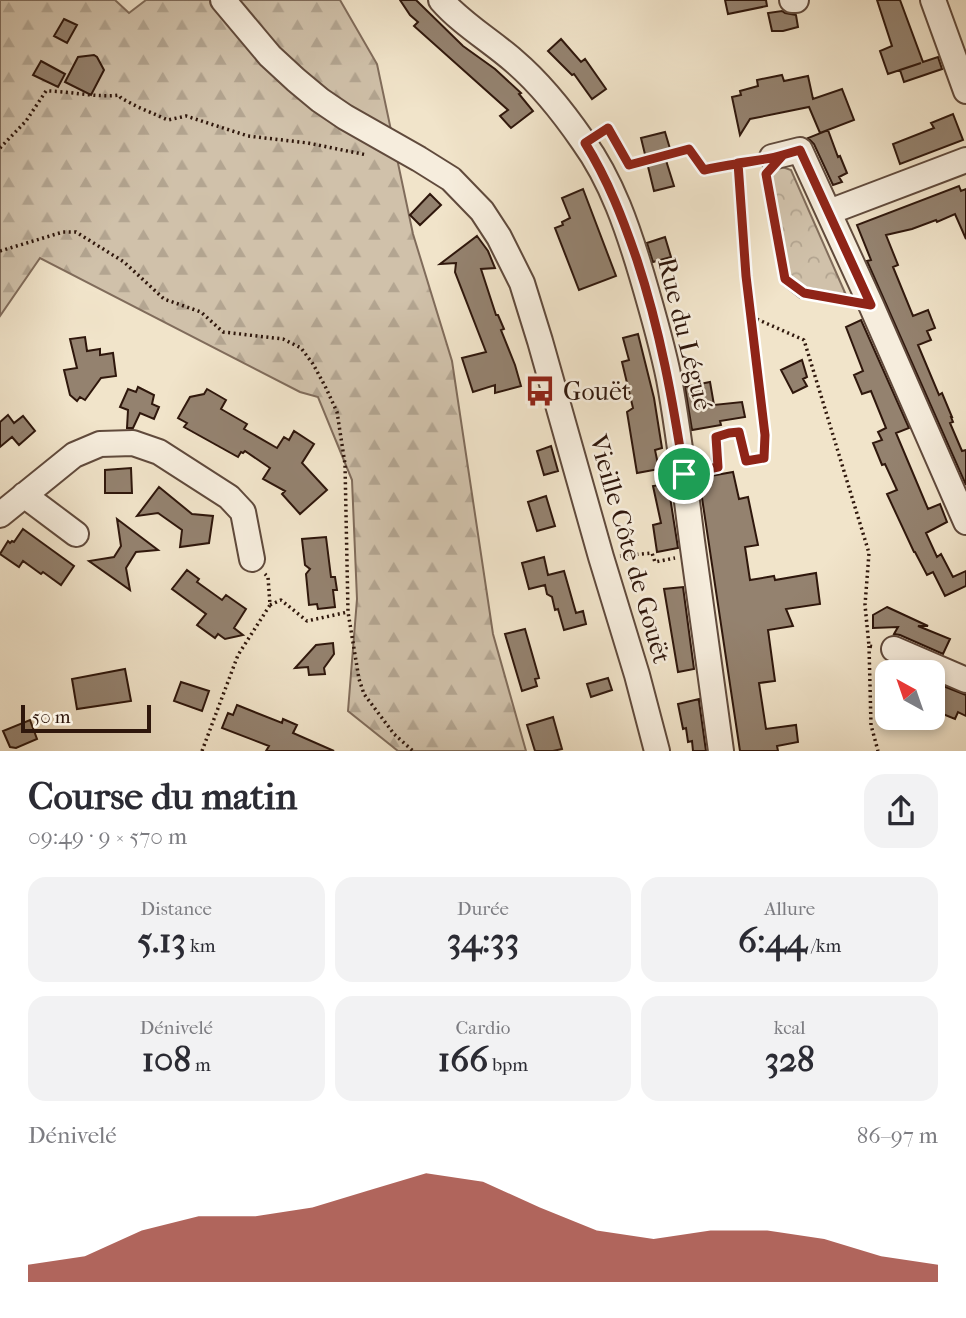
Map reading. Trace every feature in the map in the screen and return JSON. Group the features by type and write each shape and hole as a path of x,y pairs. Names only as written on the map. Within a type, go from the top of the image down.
{"street":[{"name":"Vieille Côte de Gouët","path":"223,0 270,56 320,100 451,179 482,211 499,237 522,283 540,341 657,751"},
{"name":"Rue du Légué","path":"441,0 452,13 514,61 553,101 600,167 622,217 656,323 668,377 684,474 721,751"},
{"path":"933,0 966,91"},
{"path":"778,156 800,150 966,522"},
{"path":"829,212 966,160"},
{"path":"0,515 74,455 100,444 133,443 159,452 229,496 243,512 252,559"},
{"path":"24,495 76,534"},
{"path":"882,648 966,680"}],"path":[{"path":"0,148 26,121 46,91 66,91 119,95 168,120 186,116 247,136 308,143 376,159"},
{"path":"585,143 608,128 629,165 689,149 704,170 778,156"},
{"path":"778,156 766,174 785,279 804,293 871,305"},
{"path":"684,474 718,467 716,437 729,433 739,432 746,461 764,458 765,435 746,276 738,163"},
{"path":"0,251 63,232 76,232 124,262 164,299 201,312 223,332 283,339 301,348 326,388 337,412 345,464 348,612 359,680 364,694 394,734 413,751"},
{"path":"752,317 804,340 869,553 865,604 882,648 871,725 878,751"},
{"path":"601,557 652,553 654,562 694,554"},
{"path":"252,559 268,577 270,605"},
{"path":"202,751 237,655 270,605 281,600 307,621 348,612"}],"green space":[{"path":"0,0 115,0 129,13 146,0 340,0 377,64 413,234 452,361 493,634 526,751 398,751 348,711 357,599 352,480 318,397 300,392 40,258 0,316"},
{"path":"771,163 791,170 846,295 810,288 800,298 782,284 761,173"}],"building":[{"path":"400,0 416,0 463,46 495,69 521,93 519,94 533,111 511,128 500,116 508,110 414,26 418,22"},
{"path":"725,0 766,0 767,6 728,14"},
{"path":"877,0 900,0 923,62 938,57 942,69 904,82 900,70 888,74 880,51 892,46"},
{"path":"782,11 796,15 798,27 772,31 768,13"},
{"path":"64,19 77,25 67,43 54,36"},
{"path":"561,39 581,62 585,59 606,89 592,99 574,74 548,51"},
{"path":"94,55 104,70 91,95 65,82 78,57"},
{"path":"41,61 65,74 58,87 33,75"},
{"path":"782,75 784,81 808,76 813,99 842,89 854,120 820,133 809,107 750,119 740,135 732,97 741,95 740,91 758,86 757,80"},
{"path":"953,114 963,140 900,164 893,144 934,128 931,123"},
{"path":"828,130 847,173 839,177 842,182 833,185 814,144 808,138"},
{"path":"665,132 671,152 664,154 674,186 654,191 641,138"},
{"path":"959,186 961,191 966,189 966,239 955,214 937,222 936,220 886,235 898,265 893,267 913,316 928,310 935,328 927,331 931,340 918,345 939,395 942,393 952,417 953,422 950,423 962,451 966,450 966,485 867,261 871,260 857,225"},
{"path":"583,189 616,276 579,290 555,228 570,218 562,198"},
{"path":"430,194 441,205 420,225 410,215"},
{"path":"477,236 488,251 495,268 481,269 496,315 504,329 501,330 521,386 495,393 495,385 473,392 462,358 486,352 455,272 456,263 440,264"},
{"path":"665,237 671,257 653,262 647,243"},
{"path":"861,320 909,428 896,433 928,509 940,504 947,522 926,533 937,557 941,554 953,577 966,571 966,586 945,596 933,572 927,575 887,494 897,490 873,443 882,440 878,432 886,428 871,391 862,394 854,375 863,371 846,327"},
{"path":"638,334 654,398 662,448 655,450 659,469 637,473 627,412 633,408 622,362 629,360 623,338"},
{"path":"85,337 87,351 100,349 100,355 113,353 116,376 101,378 85,400 80,397 77,401 70,395 64,370 77,368 70,339"},
{"path":"802,360 807,377 803,379 807,386 793,393 781,370"},
{"path":"710,382 714,405 742,402 745,417 692,430 685,387"},
{"path":"138,387 154,395 152,404 159,407 154,419 140,413 133,428 127,428 128,410 120,407 128,389 136,392"},
{"path":"207,389 226,400 221,409 247,424 244,429 277,448 284,437 289,440 294,431 314,444 302,463 327,490 300,514 282,494 285,491 263,479 270,468 245,451 238,457 184,427 187,423 178,418 190,397 204,394"},
{"path":"8,415 14,423 23,416 35,431 19,445 12,437 0,447 0,422"},
{"path":"551,446 558,471 544,475 537,451"},
{"path":"131,468 132,493 105,493 105,470"},
{"path":"733,472 739,499 748,497 758,545 745,547 750,580 774,576 775,580 816,573 820,604 786,609 793,626 768,630 775,681 759,683 766,729 796,725 798,742 777,746 778,751 740,751 699,478"},
{"path":"668,484 678,548 657,552 653,525 661,523 653,486"},
{"path":"159,487 192,514 213,516 209,543 180,547 182,530 158,513 137,516"},
{"path":"546,496 555,526 537,531 528,502"},
{"path":"117,519 158,550 136,552 126,568 130,590 89,561 114,557 121,546"},
{"path":"23,529 74,566 61,585 23,561 19,567 0,554 8,541 14,542"},
{"path":"326,537 331,577 335,577 337,590 333,590 335,607 318,609 317,604 309,605 306,574 310,569 305,565 302,539"},
{"path":"544,557 548,575 564,571 576,613 583,611 586,624 564,630 558,609 555,610 545,585 529,589 522,563"},
{"path":"187,570 199,579 197,582 222,600 226,595 246,609 234,628 243,635 225,639 218,634 215,638 197,625 206,614 172,589"},
{"path":"683,587 694,669 678,672 664,589"},
{"path":"887,607 928,626 918,626 950,639 943,654 894,634 898,627 873,628 873,615"},
{"path":"525,629 539,678 535,679 537,686 522,691 505,634"},
{"path":"333,643 334,654 324,668 325,674 309,675 308,667 295,668 316,645"},
{"path":"125,669 131,701 77,709 72,679"},
{"path":"608,678 612,690 591,697 587,684"},
{"path":"181,682 209,691 202,711 174,701"},
{"path":"945,687 966,695 966,716 958,712 955,719 945,715"},
{"path":"699,699 706,751 693,751 692,741 688,742 686,728 683,729 678,704"},
{"path":"237,705 282,723 283,719 297,725 293,733 334,751 266,751 269,746 222,728 228,713 233,715"},
{"path":"553,717 562,749 535,751 527,725"},
{"path":"30,720 37,739 16,748 10,747 3,731"}],"place":[{"name":"Gouët","path":"540,391"}],"route":[{"path":"684,474 656,323 627,229 600,167 585,143 608,128 629,165 689,149 704,170 727,165 772,158 783,155 766,174 785,279 804,293 871,305 800,150 738,163 746,276 765,435 764,458 746,461 739,432 729,433 716,437 718,467 684,474"}]}
